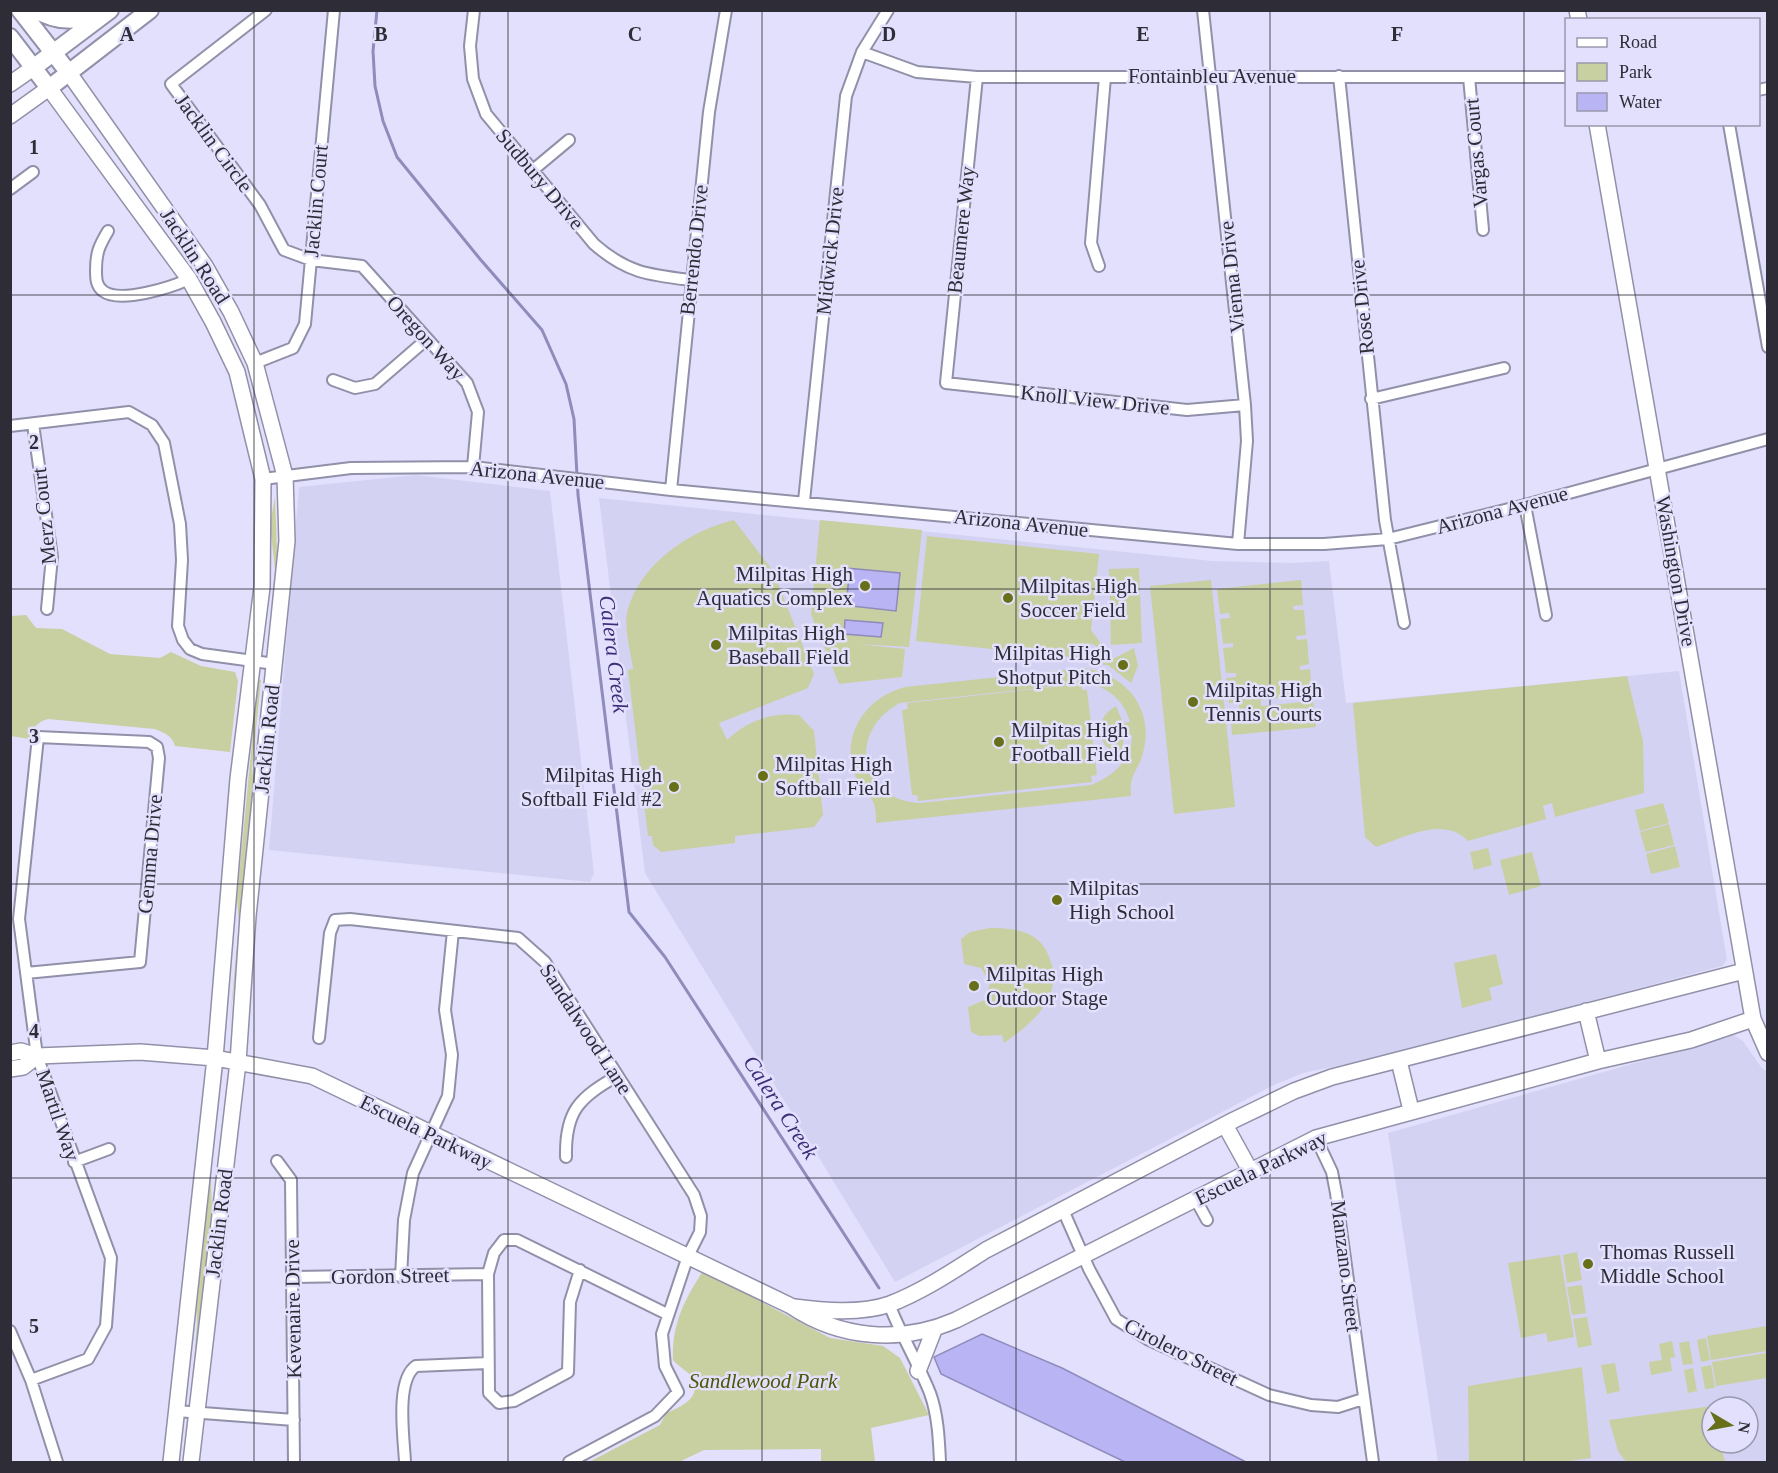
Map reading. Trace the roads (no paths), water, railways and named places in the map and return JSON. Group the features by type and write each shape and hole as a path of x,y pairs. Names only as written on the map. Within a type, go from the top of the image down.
{"main road":[{"path":"20,10 69,73"},
{"path":"36,10 45,16 66,20 108,12"},
{"path":"10,37 49,88 150,10"},
{"path":"33,68 108,12"}],"street":[{"name":"Jacklin Circle","path":"266,10 171,84 260,205 284,250 311,260"},
{"name":"Jacklin Court","path":"255,363 293,348 305,324 334,10"},
{"name":"Sudbury Drive","path":"474,10 470,46 476,88 486,114 594,244 612,260 631,271 691,280"},
{"name":"Berrendo Drive","path":"671,490 709,112 726,10"},
{"name":"Midwick Drive","path":"804,501 846,96 862,52 888,10"},
{"name":"Vienna Drive","path":"1203,10 1245,405 1247,441 1238,544"},
{"name":"Fontainbleu Avenue","path":"862,52 917,72 977,77 1565,76"},
{"path":"10,84 33,68"},
{"name":"Jacklin Road","path":"69,73 205,266 255,363 285,476 287,541 248,916 238,1062 191,1462"},
{"name":"Rose Drive","path":"1339,76 1371,399 1388,539 1404,623"},
{"name":"Beaumere Way","path":"946,383 977,77"},
{"path":"1099,266 1091,243 1105,77"},
{"name":"Vargas Court","path":"1469,77 1484,230"},
{"name":"Jacklin Road","path":"49,88 189,279 237,372 263,479 262,587 238,779 215,1058 171,1462"},
{"path":"10,116 49,88"},
{"name":"Washington Drive","path":"1597,126 1744,970 1753,1019 1767,1053"},
{"path":"1729,126 1767,347"},
{"path":"533,170 569,140"},
{"path":"10,189 33,172"},
{"path":"108,231 96,250 96,282 102,291 114,296 167,290 189,279"},
{"name":"Oregon Way","path":"311,260 362,266 467,383 478,412 473,467"},
{"path":"333,380 355,388 375,384 427,339"},
{"path":"1371,399 1504,368"},
{"name":"Knoll View Drive","path":"946,383 1187,410 1245,405"},
{"path":"10,426 129,412 152,424 164,443 180,524 182,560 178,626 183,640 190,649 202,654 275,664"},
{"name":"Merz Court","path":"33,424 52,558 47,609"},
{"name":"Arizona Avenue","path":"263,479 351,468 473,467 671,490 1238,544 1324,544 1388,539 1525,505 1767,439"},
{"path":"1525,505 1545,615"},
{"name":"Martil Way","path":"31,1380 88,1359 106,1326 111,1258 74,1162 38,1056 26,973 20,919 35,756 38,736 44,735"},
{"name":"Gemma Drive","path":"26,973 140,962 159,758 157,747 149,742 44,735"},
{"name":"Sandalwood Lane","path":"320,1038 330,933 334,920 350,918 518,938 545,962 694,1195 701,1224 700,1232 688,1256 662,1334 665,1366 678,1392 655,1416 569,1462"},
{"path":"401,1277 406,1208 413,1173 448,1096 452,1055 444,1010 453,931"},
{"name":"Escuela Parkway","path":"791,1306 854,1309 889,1304 1225,1125 1294,1091 1322,1080 1744,970"},
{"path":"1586,1011 1598,1061"},
{"name":"Escuela Parkway","path":"10,1053 21,1051 38,1056 140,1052 215,1058 312,1076 791,1306 825,1326 852,1332 901,1336 934,1330 1085,1257 1316,1138 1411,1110 1598,1061 1691,1040 1753,1019"},
{"name":"Escuela Parkway","path":"10,1069 23,1066 38,1056"},
{"path":"1399,1061 1411,1110"},
{"path":"566,1157 566,1138 571,1115 581,1101 618,1076"},
{"path":"1225,1125 1251,1172"},
{"name":"Manzano Street","path":"1316,1138 1332,1172 1336,1193 1373,1462"},
{"path":"74,1162 109,1149"},
{"name":"Kevenaire Drive","path":"277,1161 291,1180 294,1462"},
{"path":"1196,1200 1207,1220"},
{"name":"Cirolero Street","path":"1064,1210 1116,1319 1149,1340 1269,1395 1311,1405 1338,1407 1363,1399"},
{"path":"580,1270 570,1302 568,1372 514,1401 499,1403 489,1393 488,1363 488,1274 498,1244 510,1238 580,1270 667,1314"},
{"name":"Gordon Street","path":"293,1277 488,1274"},
{"path":"889,1304 935,1412 940,1462"},
{"path":"918,1371 934,1330"},
{"path":"10,1331 31,1380 57,1462"},
{"path":"405,1462 404,1383 411,1370 416,1366 488,1363"},
{"path":"176,1411 294,1420"}],"water":[{"path":"846,568 900,573 896,611 843,605 843,598 847,597 849,576 846,575"},
{"path":"845,620 883,623 881,637 844,634"},
{"path":"982,1334 1062,1368 1246,1462 1125,1462 941,1374 934,1357"}],"waterway":[{"name":"Calera Creek","path":"377,10 373,51 375,86 383,121 397,157 480,259 542,330 566,384 574,419 578,495 629,912 665,957 879,1288"}],"place":[{"name":"Milpitas High Aquatics Complex","path":"865,586"},
{"name":"Milpitas High Soccer Field","path":"1008,598"},
{"name":"Milpitas High Baseball Field","path":"716,645"},
{"name":"Milpitas High Shotput Pitch","path":"1123,665"},
{"name":"Milpitas High Tennis Courts","path":"1193,702"},
{"name":"Milpitas High Football Field","path":"999,742"},
{"name":"Milpitas High Softball Field","path":"763,776"},
{"name":"Milpitas High Softball Field #2","path":"674,787"},
{"name":"Milpitas High School","path":"1057,900"},
{"name":"Milpitas High Outdoor Stage","path":"974,986"},
{"name":"Thomas Russell Middle School","path":"1588,1264"}],"park label":[{"name":"Sandlewood Park","path":"763,1381"}]}
